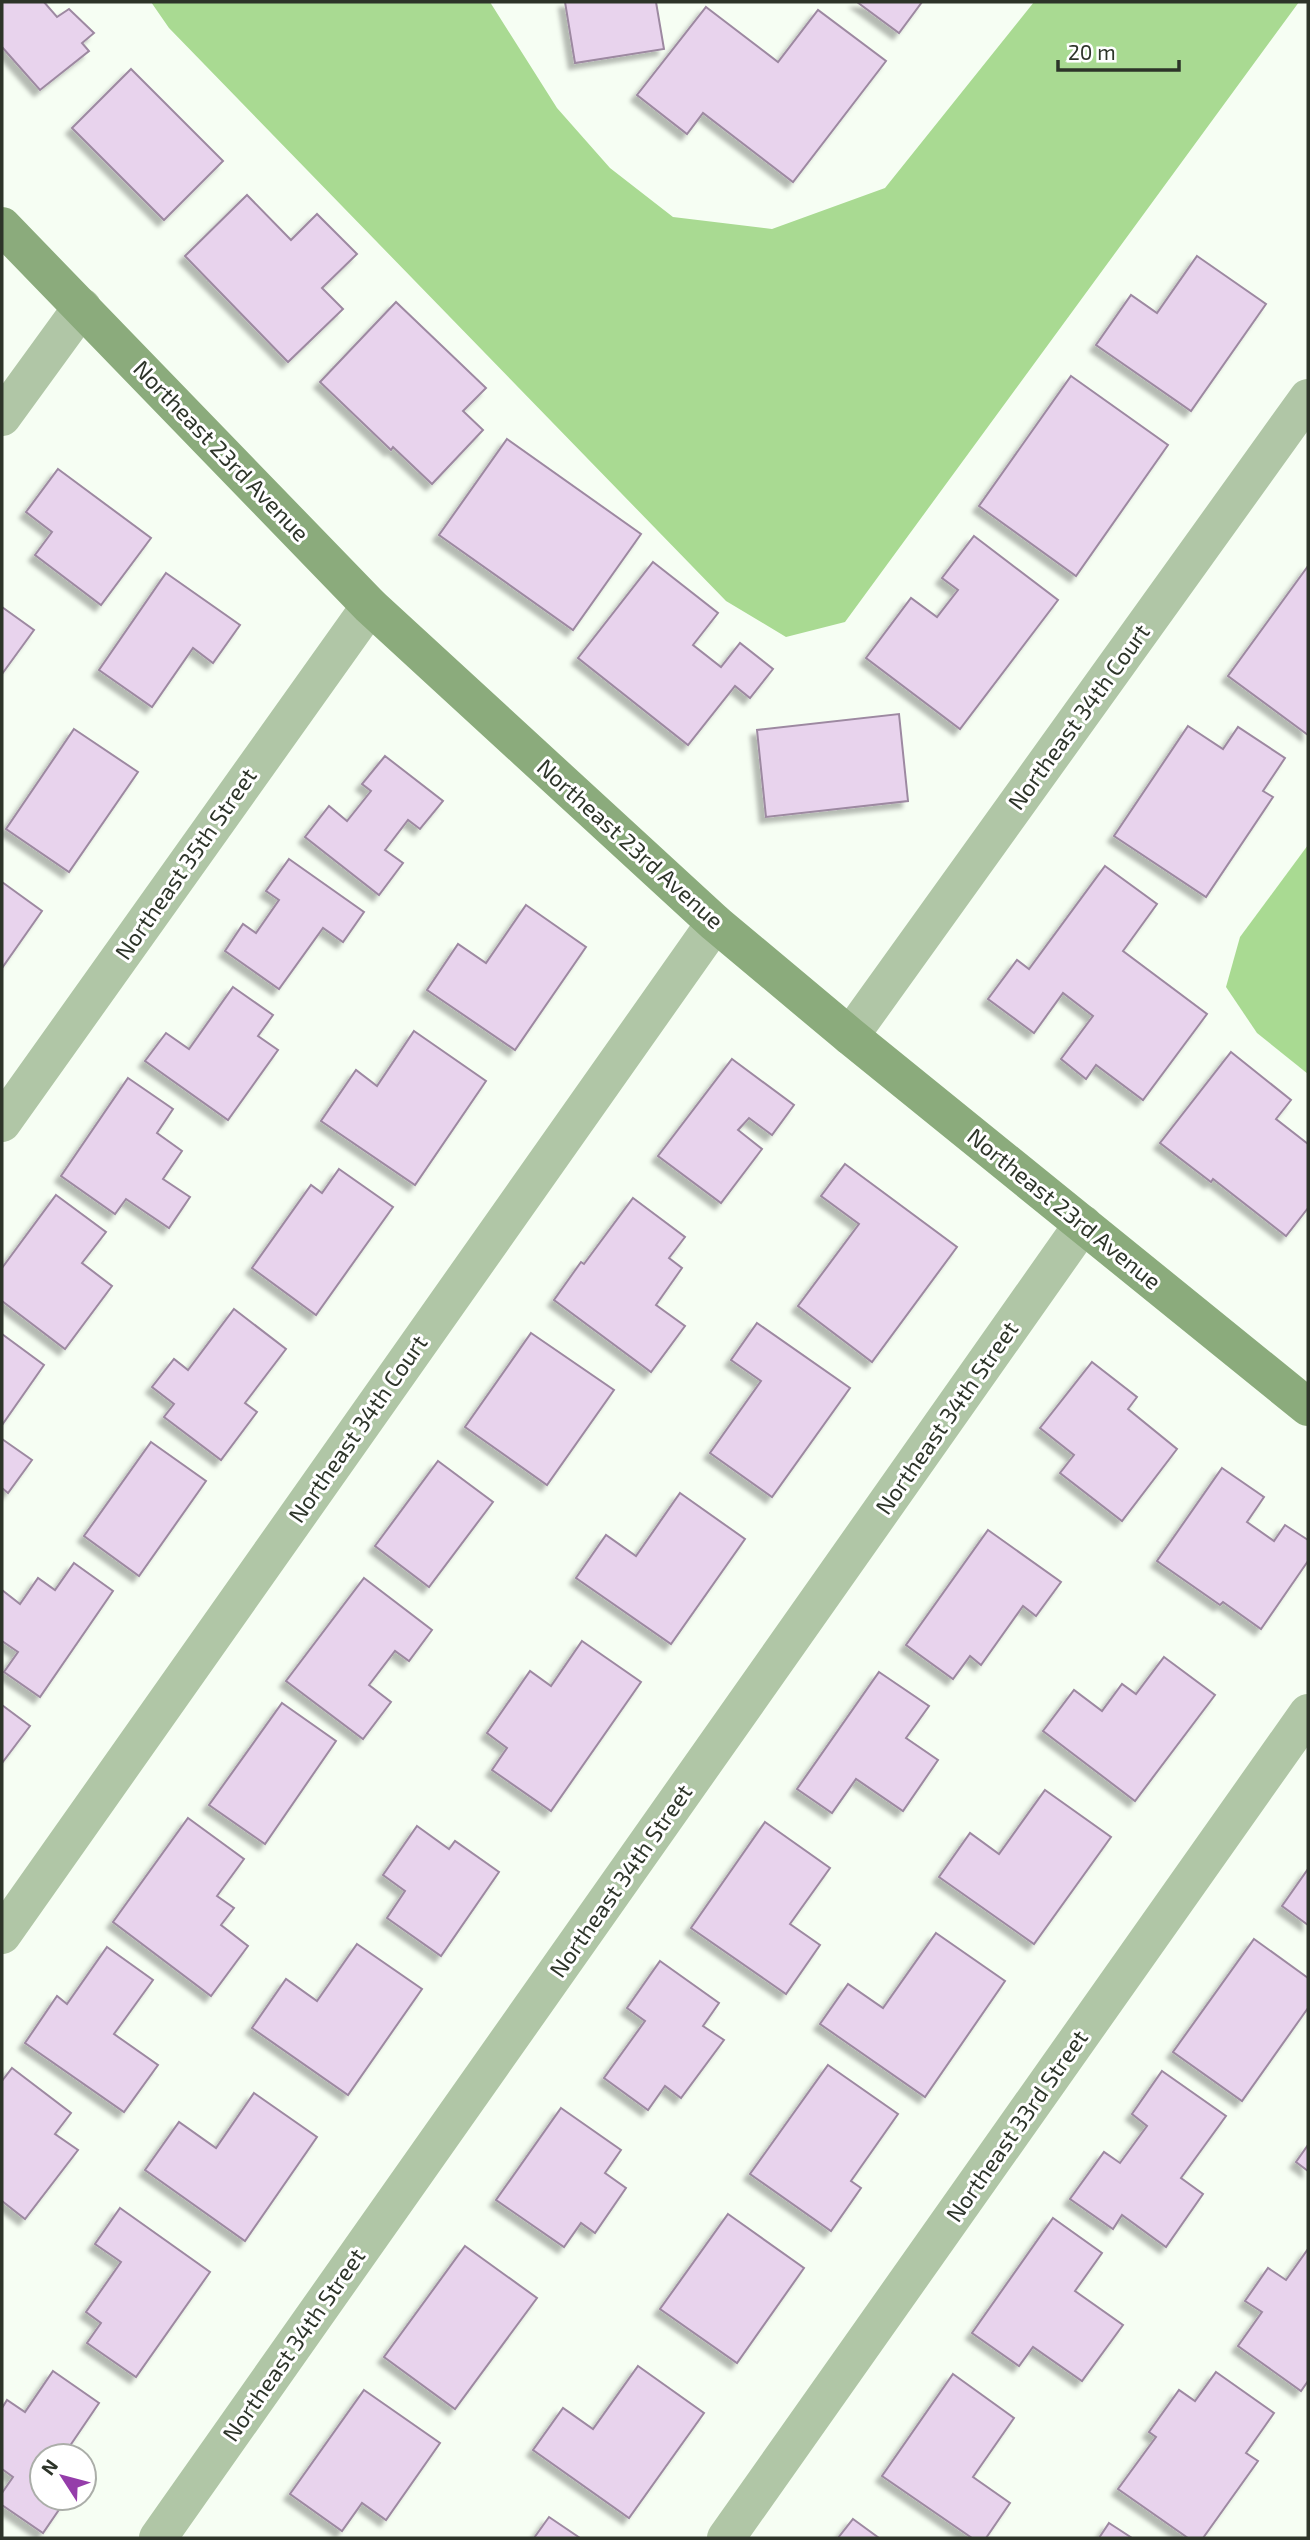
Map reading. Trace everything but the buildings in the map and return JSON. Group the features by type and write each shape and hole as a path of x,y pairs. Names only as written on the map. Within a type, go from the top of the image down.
{"street":[{"name":"Northeast 23rd Avenue","path":"2,226 370,606 715,923 850,1036 1308,1407"},
{"path":"2,417 82,307"},
{"name":"Northeast 34th Court","path":"850,1036 1308,398"},
{"name":"Northeast 35th Street","path":"2,1122 370,606"},
{"name":"Northeast 34th Court","path":"2,1935 715,923"},
{"name":"Northeast 34th Street","path":"158,2538 1083,1224"},
{"name":"Northeast 33rd Street","path":"726,2538 1308,1713"}],"shaded area":[{"path":"151,2 490,2 557,108 610,168 673,217 772,229 885,188 1034,2 1299,2 845,622 786,637 726,601 169,28"},
{"path":"1308,845 1308,1074 1257,1033 1226,987 1240,937"}]}
